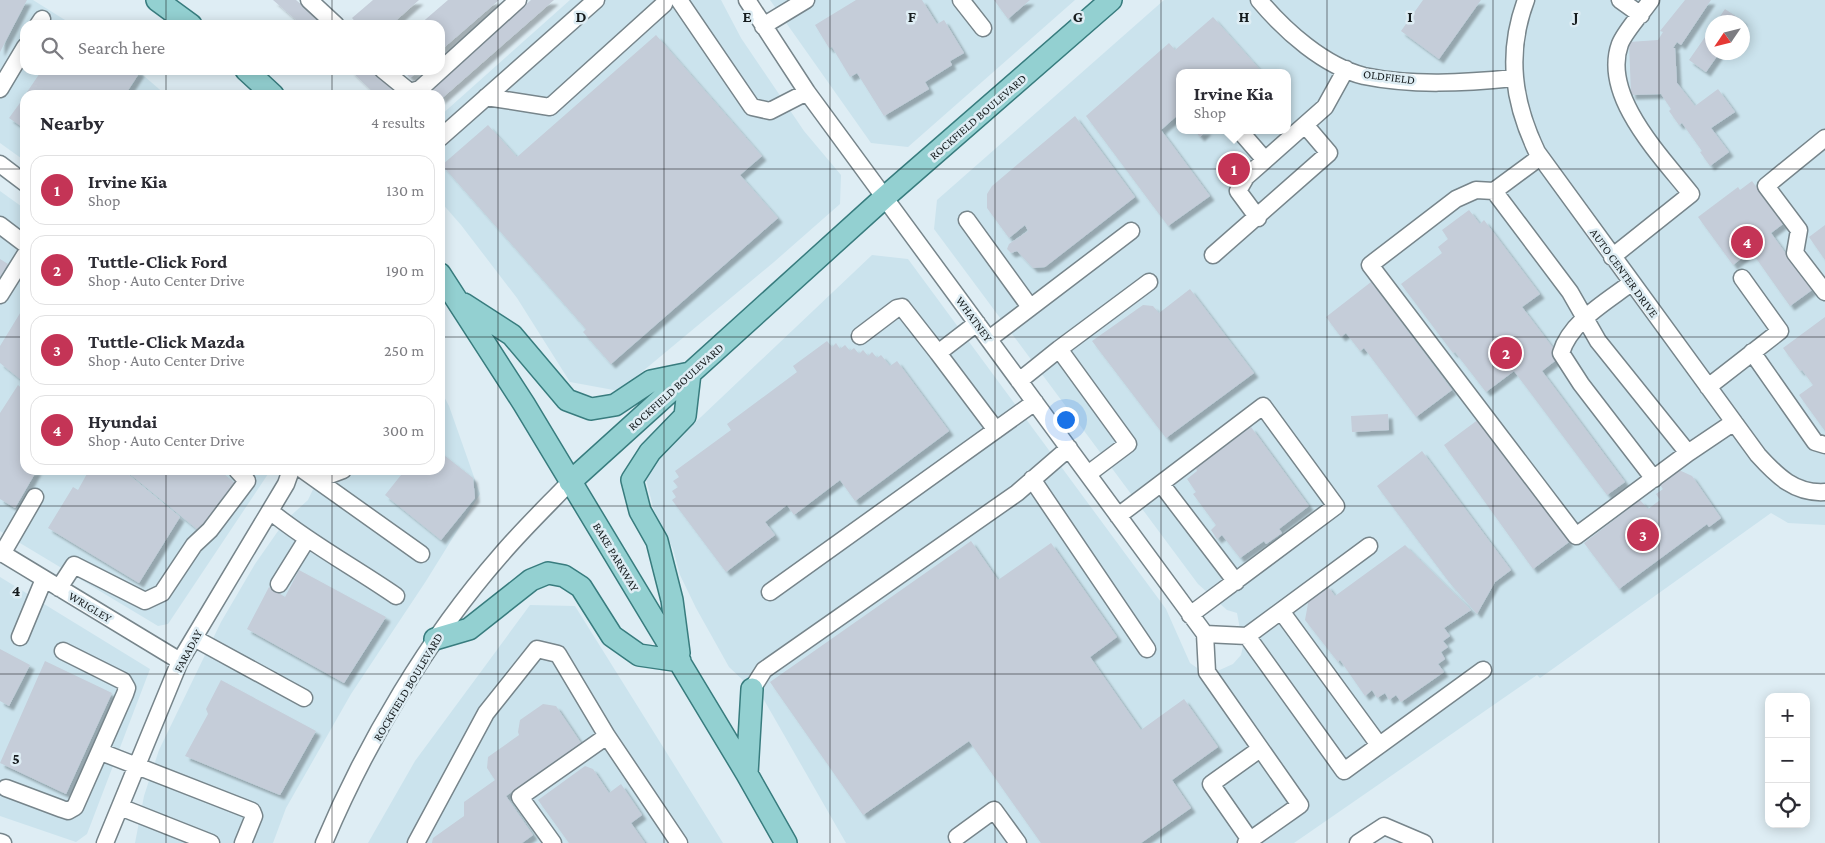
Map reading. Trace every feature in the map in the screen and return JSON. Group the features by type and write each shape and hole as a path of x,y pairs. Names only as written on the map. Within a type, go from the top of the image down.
{"main road":[{"path":"157,0 184,20"},
{"name":"ROCKFIELD BOULEVARD","path":"570,482 885,197 1111,0"},
{"path":"251,75 268,90"},
{"name":"BAKE PARKWAY","path":"445,281 460,302 680,661 786,843"},
{"path":"435,639 469,629 531,580 548,573 564,576 581,587 612,636 639,655 680,661 668,583 657,542 640,511 632,480 650,452 685,416 690,373 651,381 615,405 591,409 567,400 512,335 460,302"},
{"path":"747,774 752,689"}],"street":[{"path":"309,0 331,20"},
{"path":"445,66 518,0"},
{"path":"445,134 596,0"},
{"path":"486,97 550,107 664,4 665,0"},
{"path":"679,0 752,107 770,112 806,92"},
{"name":"WHATNEY","path":"747,0 806,92 1205,634"},
{"path":"763,26 806,0"},
{"path":"961,0 983,28"},
{"name":"OLDFIELD","path":"1259,0 1291,33 1326,58 1363,76 1405,81 1485,81 1514,78"},
{"name":"AUTO CENTER DRIVE","path":"1526,0 1514,40 1514,78 1520,112 1540,157 1758,455 1783,482 1810,491 1825,492"},
{"path":"1620,0 1641,15"},
{"path":"1612,257 1691,194 1635,122 1622,96 1617,71 1620,44 1651,0"},
{"path":"0,89 20,55"},
{"path":"1258,218 1238,191 1246,177 1306,126 1325,107 1346,69"},
{"path":"389,75 408,90"},
{"path":"417,90 435,75"},
{"path":"1213,255 1258,218 1329,153 1306,126"},
{"path":"1242,134 1265,160"},
{"path":"1825,138 1766,186 1799,230 1795,253 1825,292"},
{"path":"1540,157 1494,191 1476,190 1456,198 1370,265 1576,536 1734,422"},
{"path":"0,164 20,179"},
{"path":"1494,191 1570,292 1598,340 1688,454"},
{"path":"968,220 1030,307"},
{"path":"0,226 20,240"},
{"path":"989,339 1131,231"},
{"path":"0,295 20,263"},
{"path":"1708,387 1780,330 1742,278"},
{"path":"1019,381 1149,282"},
{"path":"1631,283 1585,318 1564,342 1561,353 1580,384 1654,479"},
{"path":"860,336 897,308 902,307 996,430"},
{"path":"938,353 977,324"},
{"path":"1059,349 1128,444 1088,474"},
{"path":"1752,352 1815,442 1825,445"},
{"path":"770,592 1035,402"},
{"path":"1118,516 1162,485 1263,406 1336,506 1190,615"},
{"path":"752,689 764,670 1017,493 1068,448"},
{"path":"59,588 74,565 145,601 162,593 194,545 210,530 247,482 242,475"},
{"name":"FARADAY","path":"105,843 180,662 270,511 288,475"},
{"path":"312,475 421,554"},
{"path":"319,479 330,475"},
{"path":"1032,479 1147,649"},
{"name":"ROCKFIELD BOULEVARD","path":"324,843 385,722 435,639 499,556 570,482"},
{"path":"1162,485 1236,582"},
{"path":"1,553 35,497"},
{"path":"270,511 307,539 396,596"},
{"path":"279,584 307,539"},
{"path":"1260,749 1211,784 1248,842 1300,805 1207,672 1205,634 1247,636 1369,546"},
{"name":"WRIGLEY","path":"1,553 180,662"},
{"path":"20,637 44,579"},
{"path":"1281,611 1379,744"},
{"path":"1247,636 1344,771 1483,670"},
{"path":"194,638 304,698"},
{"path":"416,843 486,713 538,649 558,654 607,736 679,843"},
{"path":"6,788 68,811 75,807 101,752 127,688 123,682 63,650"},
{"path":"553,843 520,797 607,736"},
{"path":"101,752 252,811 254,816 243,843"},
{"path":"120,807 211,843"},
{"path":"955,841 994,810 1018,843"},
{"path":"1358,843 1384,826 1417,842"}],"shaded area":[{"path":"0,0 33,0 65,20 20,20 20,75 143,75 160,90 20,90 20,157 0,143"},
{"path":"570,0 721,0 741,38 804,131 841,175 840,204 774,262 619,391 570,382 517,298 445,207 445,112"},
{"path":"770,0 1075,0 908,147 871,143"},
{"path":"1164,0 1825,0 1825,525 1788,523 1771,513 1540,678 1537,675 1294,843 846,843 764,700 729,667 696,608 680,575 673,549 654,511 644,471 872,255 908,259 1166,609 1190,663 1200,670 1213,673 1233,664 1241,655 1243,646 1237,613 1227,610 1198,584 934,229 937,200"},
{"path":"0,191 20,205 20,475 267,475 168,624 158,626 0,531"},
{"path":"445,398 480,494 426,581 351,694 286,808 273,843 135,843 144,796 159,750 221,622 255,564 285,521 308,500 317,481 316,475 445,475"},
{"path":"0,577 150,669 87,834 76,842 0,816"},
{"path":"530,605 575,606 723,843 368,843 415,761"}],"building":[{"path":"0,0 27,0 0,52"},
{"path":"273,0 296,0 319,20 296,20"},
{"path":"373,0 419,0 397,20 354,20 352,18"},
{"path":"448,0 499,0 445,47 445,20 425,20"},
{"path":"531,0 554,0 445,96 445,90 429,90"},
{"path":"856,0 922,0 937,24 944,20 964,53 950,61 952,65 925,82 929,89 884,116 857,73 850,77 832,47 829,48 815,25"},
{"path":"994,0 1030,0 1008,19"},
{"path":"1423,0 1481,0 1439,59 1401,31"},
{"path":"1685,0 1711,0 1681,45 1677,42 1673,48 1675,48 1677,83 1695,106 1718,89 1735,112 1711,128 1729,152 1710,166 1682,123 1679,125 1669,111 1671,109 1661,94 1631,95 1629,42 1658,40 1663,32 1660,31"},
{"path":"1725,9 1734,15 1721,15"},
{"path":"1213,17 1259,69 1176,69 1176,117 1161,130 1210,196 1168,226 1086,116 1169,43 1175,50"},
{"path":"656,35 762,156 740,175 778,218 611,364 583,332 586,329 445,168 445,162 488,125 517,157"},
{"path":"1705,37 1705,60 1714,60 1706,72 1689,60"},
{"path":"39,75 138,75 128,90 28,90"},
{"path":"355,75 377,75 392,90 371,90"},
{"path":"20,103 20,126 9,118"},
{"path":"1075,116 1135,197 1045,267 1033,268 1017,251 1011,253 1007,249 1009,244 1028,231 1025,225 1009,238 987,208 987,194 992,186"},
{"path":"1752,181 1783,224 1771,233 1812,290 1790,306 1751,251 1733,265 1698,217 1738,187 1740,190"},
{"path":"1469,210 1480,224 1484,220 1540,294 1522,307 1560,357 1542,371 1625,482 1607,495 1514,371 1486,392 1455,352 1453,353 1401,284 1442,253 1438,247 1448,239 1442,230"},
{"path":"1825,225 1825,260 1809,237"},
{"path":"0,259 8,264 0,277"},
{"path":"1371,282 1452,390 1416,417 1364,348 1360,351 1346,333 1341,337 1326,317"},
{"path":"1190,289 1254,373 1166,438 1092,341 1143,305 1153,306 1159,313"},
{"path":"20,313 20,379 0,363 0,346"},
{"path":"1825,317 1825,431 1799,395 1813,385 1783,348"},
{"path":"827,341 832,347 836,343 840,349 845,345 850,351 854,348 859,354 863,350 868,356 872,352 877,358 881,355 890,366 897,361 949,431 855,501 840,480 794,515 787,505 765,522 775,535 726,572 672,500 676,497 672,491 678,487 673,481 679,477 675,471 731,430 727,424 797,372 793,366"},
{"path":"18,385 20,387 20,475 34,475 15,508 0,499 0,413"},
{"path":"1388,414 1389,430 1352,432 1351,416"},
{"path":"1479,419 1564,530 1562,532 1569,542 1533,569 1444,445"},
{"path":"1251,427 1309,506 1279,529 1282,533 1266,544 1264,541 1240,558 1222,535 1217,539 1211,530 1216,525 1193,494 1196,492 1187,479 1197,471 1196,468"},
{"path":"1422,451 1511,570 1495,582 1477,614 1449,582 1377,486"},
{"path":"445,456 473,478 475,498 441,540 385,495 401,475 445,475"},
{"path":"1679,470 1692,476 1721,518 1709,527 1707,524 1619,589 1584,543 1640,500 1648,509 1660,500 1656,494 1663,489 1658,482"},
{"path":"86,475 129,475 180,517 139,583 48,528 73,487 78,490"},
{"path":"131,475 225,475 236,484 198,530"},
{"path":"971,541 998,580 1051,543 1117,637 1090,657 1141,730 1184,699 1218,747 1172,780 1191,808 1141,843 1041,843 969,741 863,815 770,682"},
{"path":"1405,545 1471,610 1444,628 1450,636 1443,641 1448,647 1441,652 1445,659 1438,664 1444,672 1401,702 1396,695 1389,700 1385,693 1377,698 1372,690 1365,696 1340,660 1338,662 1305,620 1309,598 1327,585 1335,596"},
{"path":"299,570 386,617 344,683 247,629 269,587 285,597"},
{"path":"0,649 30,665 9,706 0,701"},
{"path":"45,661 112,693 66,794 0,763"},
{"path":"221,680 316,731 280,795 185,756 208,714 206,709"},
{"path":"543,704 556,706 581,743 506,796 533,835 522,843 432,843 433,838 464,816 464,802 495,780 487,768 488,757 519,735 520,720"},
{"path":"585,766 593,769 609,793 621,784 642,815 631,823 645,843 569,843 538,800"}],"place":[{"name":"Irvine Kia","path":"1234,169"},
{"name":"Hyundai","path":"1747,242"},
{"name":"Tuttle-Click Ford","path":"1506,353"},
{"name":"Tuttle-Click Mazda","path":"1643,535"}]}
